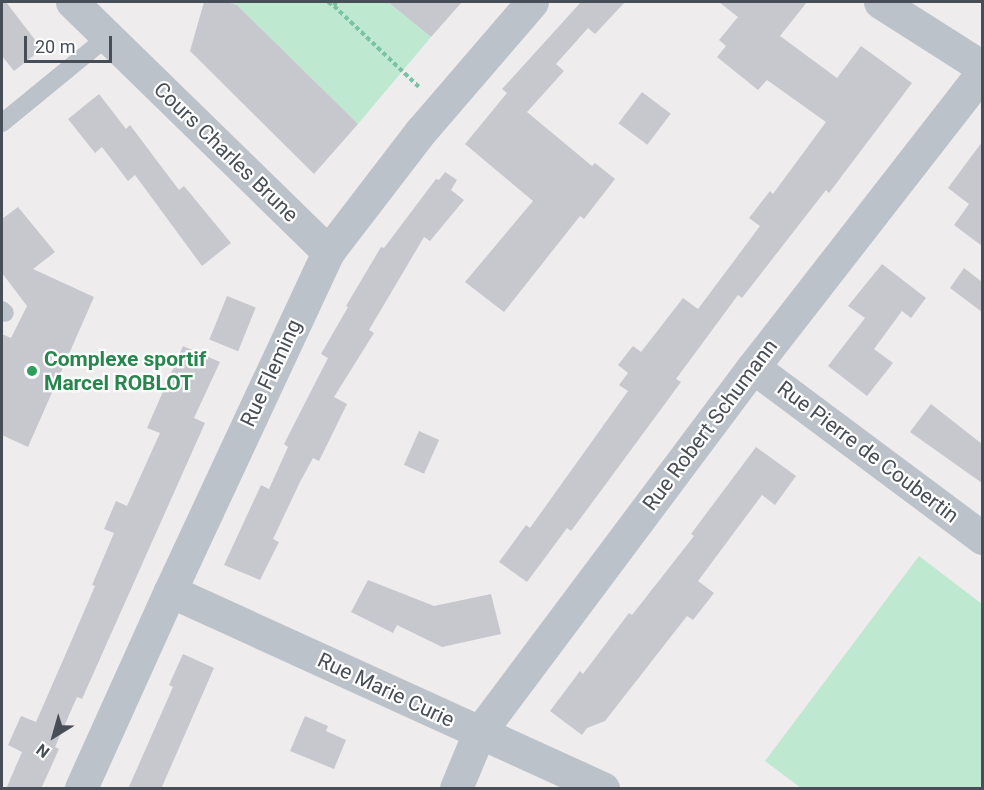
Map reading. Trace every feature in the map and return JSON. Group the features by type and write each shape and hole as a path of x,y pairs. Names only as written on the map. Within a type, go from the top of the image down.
{"street":[{"name":"Cours Charles Brune","path":"72,2 328,252"},
{"name":"Rue Fleming","path":"81,789 170,591 328,252 441,108 532,2"},
{"path":"880,2 982,67"},
{"name":"Rue Robert Schumann","path":"456,789 479,733 753,367 982,72"},
{"name":"Rue Pierre de Coubertin","path":"753,367 982,538"},
{"name":"Rue Marie Curie","path":"170,591 603,789"}],"lane":[{"path":"2,123 107,37"}],"path":[{"path":"328,2 335,4 441,108"}],"green space":[{"path":"227,2 388,2 431,37 358,124 237,5"},
{"path":"919,556 982,604 982,788 801,788 765,761"}],"building":[{"path":"2,2 6,2 42,49 14,71 2,56"},
{"path":"204,2 227,2 237,5 358,124 314,174 190,51"},
{"path":"388,2 462,2 431,37"},
{"path":"581,2 625,2 595,34 588,28 556,64 564,71 527,112 592,166 595,163 615,179 584,219 580,216 504,312 465,282 533,201 465,144 507,93 502,89"},
{"path":"719,2 807,2 780,36 837,78 861,46 912,83 829,193 826,190 742,298 738,295 676,379 681,382 571,531 567,528 527,582 499,562 526,525 530,528 628,391 619,385 628,373 618,365 633,346 641,352 683,298 698,309 760,226 749,218 770,191 773,194 826,122 767,80 758,90 717,57 726,46 719,40 738,17"},
{"path":"642,92 671,114 647,145 619,123"},
{"path":"99,94 126,129 130,125 179,190 184,186 231,243 202,266 135,175 128,181 102,147 95,153 68,119"},
{"path":"982,142 982,246 954,225 969,204 948,188"},
{"path":"445,172 457,180 451,190 464,200 430,241 424,237 369,330 374,333 334,397 347,404 319,461 313,458 300,482 273,539 279,542 260,580 224,565 261,485 269,489 288,447 284,444 328,358 321,354 348,307 346,306 381,247 384,248 436,179 439,180"},
{"name":"Complexe sportif Marcel ROBLOT","path":"18,207 55,252 33,269 94,297 28,447 2,435 2,334 11,338 27,306 2,273 2,219"},
{"path":"882,264 926,298 911,318 902,311 874,349 893,363 867,396 828,366 865,318 848,306"},
{"path":"964,268 982,282 982,312 950,288"},
{"path":"227,296 256,308 238,351 209,340"},
{"path":"183,346 220,362 194,418 205,423 82,699 77,697 55,747 59,749 41,789 6,789 22,752 8,745 21,716 36,722 95,586 92,585 114,533 104,529 116,501 127,506 160,433 147,428"},
{"path":"931,404 982,444 982,483 910,432"},
{"path":"419,431 439,440 424,474 404,465"},
{"path":"756,447 796,476 775,505 762,495 698,581 714,593 693,620 687,616 605,721 587,728 582,735 550,711 580,671 583,674 629,613 632,615 694,536 691,534"},
{"path":"368,580 434,606 491,594 501,634 442,647 397,625 393,633 351,612"},
{"path":"183,654 214,668 161,789 128,789 173,687 169,685"},
{"path":"305,716 328,726 326,731 346,740 334,769 290,751"}],"place":[{"name":"Complexe sportif Marcel ROBLOT","path":"32,371"}]}
